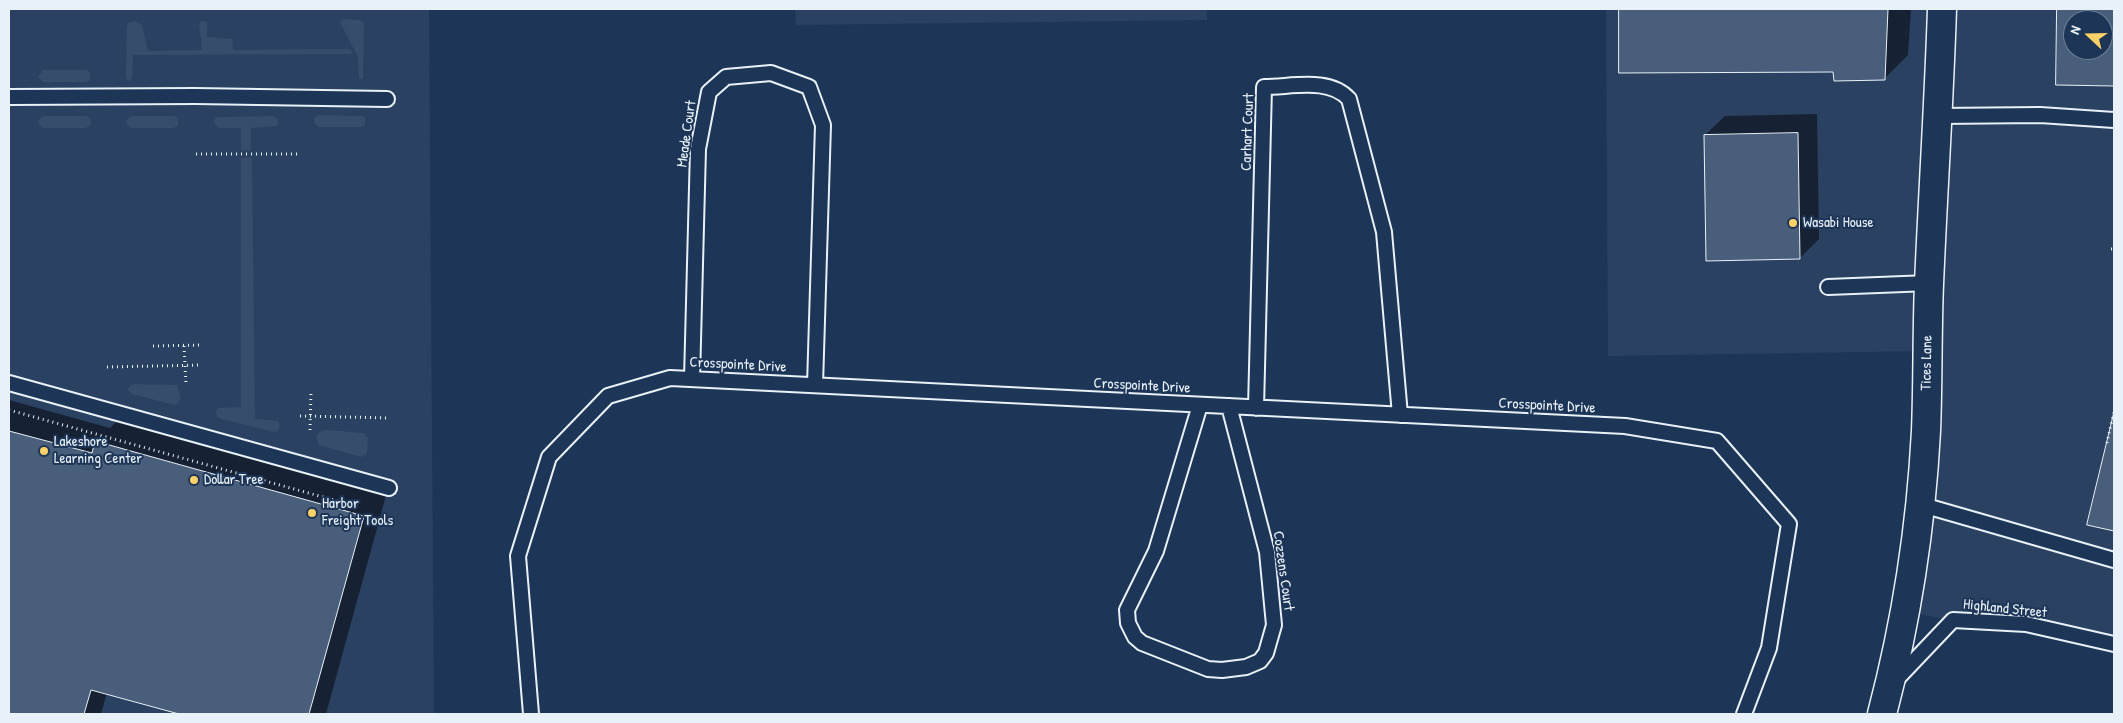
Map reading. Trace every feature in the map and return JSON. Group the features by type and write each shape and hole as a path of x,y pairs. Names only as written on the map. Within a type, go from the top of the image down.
{"street":[{"name":"Tices Lane","path":"1882,714 1904,612 1919,504 1926,432 1929,283 1939,116 1942,9"}],"lane":[{"name":"Meade Court","path":"692,379 698,149 709,92 726,77 771,73 809,87 823,125 815,385"},
{"name":"Carhart Court","path":"1256,408 1264,87 1328,86 1342,91 1349,100 1384,232 1400,415"},
{"path":"9,97 195,96 387,100"},
{"path":"1939,116 2040,115 2114,120"},
{"path":"1828,287 1929,283"},
{"name":"Crosspointe Drive","path":"531,714 518,556 550,457 608,396 670,378 1625,426 1717,441 1789,524 1769,648 1744,714"},
{"path":"9,383 389,488"},
{"name":"Cozzens Court","path":"1200,405 1156,551 1127,610 1128,623 1135,637 1142,643 1208,669 1222,670 1246,667 1260,661 1266,653 1274,625 1267,552 1229,406"},
{"path":"1919,504 2114,560"},
{"name":"Highland Street","path":"1889,687 1953,620 2026,624 2114,644"}],"path":[{"path":"196,154 296,154"},
{"path":"153,346 202,345"},
{"path":"184,346 186,385"},
{"path":"107,367 202,365"},
{"path":"310,430 311,391"},
{"path":"9,410 359,507"},
{"path":"2107,443 2114,411"},
{"path":"300,416 390,418"}],"shaded area":[{"path":"9,9 429,9 434,714 9,714"},
{"path":"795,9 1207,9 1207,20 796,25"},
{"path":"1606,9 2114,9 2114,644 2026,624 1953,620 1905,612 1927,351 1608,356"},
{"path":"342,19 360,20 364,23 363,79 359,78 358,57 340,22"},
{"path":"134,21 142,25 148,51 202,50 199,23 201,21 207,22 207,37 232,39 233,50 350,49 353,54 133,55 132,78 129,81 126,78 127,28 128,23"},
{"path":"43,70 86,70 90,72 90,80 86,82 43,82 38,77"},
{"path":"318,115 361,116 365,117 365,125 361,127 318,127 314,122 314,118"},
{"path":"43,116 86,116 90,118 91,122 90,126 85,128 43,128 38,123 39,119"},
{"path":"131,116 174,116 178,118 178,126 173,128 131,128 126,123 127,119"},
{"path":"272,116 277,118 277,126 251,128 251,150 241,151 241,128 219,128 214,123 215,118 219,117"},
{"path":"241,158 252,158 255,419 278,421 280,426 278,431 274,432 222,419 217,417 216,412 218,408 241,407"},
{"path":"134,384 177,385 181,398 174,405 132,394 128,390"},
{"path":"326,430 364,433 368,438 367,453 361,457 319,445 316,438 318,434"}],"building":[{"path":"1619,9 1888,9 1885,80 1834,81 1833,72 1619,73"},
{"path":"2057,9 2114,9 2114,86 2056,85"},
{"path":"1798,133 1800,259 1706,261 1704,135"},
{"path":"2114,412 2114,531 2087,525"},
{"path":"9,431 92,453 95,441 364,516 309,714 179,714 91,690 84,714 9,714"}],"place":[{"name":"Wasabi House","path":"1793,223"},
{"name":"Lakeshore Learning Center","path":"44,451"},
{"name":"Dollar Tree","path":"194,480"},
{"name":"Harbor Freight Tools","path":"312,513"}]}
